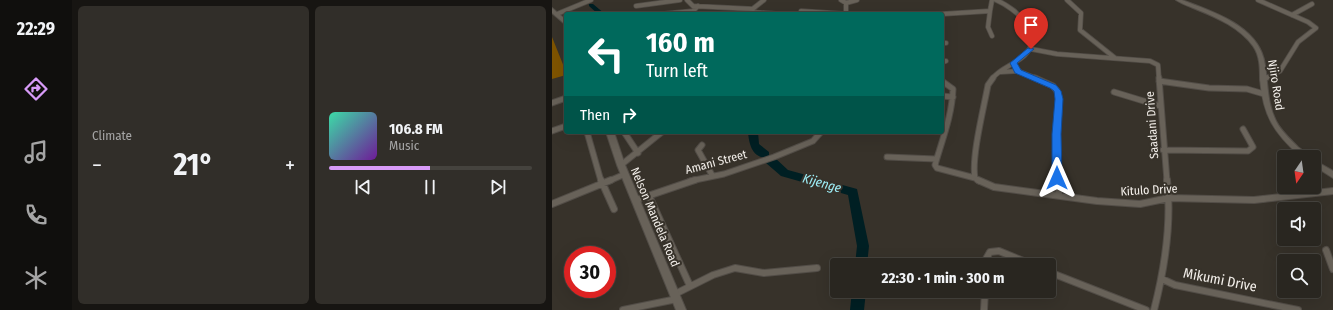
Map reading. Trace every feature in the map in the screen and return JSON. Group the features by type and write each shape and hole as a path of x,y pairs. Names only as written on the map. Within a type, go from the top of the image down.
{"main road":[{"path":"554,12 564,21"},
{"name":"Nelson Mandela Road","path":"611,134 621,165 681,310"}],"street":[{"path":"554,12 591,0"},
{"path":"636,6 680,0"},
{"path":"687,0 691,5 698,6 753,9"},
{"path":"749,12 764,0"},
{"path":"841,0 846,3 857,0"},
{"path":"992,0 988,27 992,36"},
{"path":"975,178 977,146 988,85 992,78 1031,49 1032,44 1028,24 1018,13 996,0"},
{"path":"1067,0 1081,13 1080,30 1115,58"},
{"name":"Njiro Road","path":"1178,0 1225,20 1239,29 1256,47 1262,62 1264,94 1268,114 1278,132 1298,150"},
{"path":"1258,0 1308,22 1316,28 1298,42 1280,70 1263,80"},
{"path":"846,3 846,12"},
{"path":"1292,15 1312,4"},
{"path":"683,12 693,11 698,6"},
{"path":"801,11 816,12"},
{"path":"944,14 990,11"},
{"name":"Saadani Drive","path":"1031,49 1150,61 1157,64 1163,150 1169,198 1169,224 1162,279 1154,310"},
{"path":"1013,63 1018,71"},
{"path":"1001,72 1018,71 1053,86 1057,91 1059,99 1057,134 1058,195"},
{"path":"1159,81 1209,88 1247,88 1264,94"},
{"path":"887,157 936,159 946,129 953,97 953,89 944,82"},
{"path":"1114,92 1160,106"},
{"path":"944,96 953,97"},
{"path":"552,102 564,99"},
{"path":"552,131 564,127"},
{"path":"1163,150 1248,151 1253,147 1243,129"},
{"path":"588,134 602,183 614,209"},
{"path":"625,134 630,145 638,153"},
{"path":"621,165 638,153 660,134"},
{"name":"Amani Street","path":"636,200 688,181 712,175 724,174 803,146 813,142 820,134"},
{"path":"702,145 698,150 712,175"},
{"name":"Kitulo Drive","path":"936,159 935,165 938,168 975,178 994,187 1122,203 1140,204 1169,198 1254,200 1333,191"},
{"path":"1321,168 1333,176"},
{"path":"552,204 625,174"},
{"path":"649,196 690,286"},
{"path":"1326,250 1333,269"},
{"path":"987,258 990,252 999,251 1016,258"},
{"path":"623,310 676,296 690,286 735,268 764,273 817,268"},
{"path":"1056,275 1146,310"},
{"name":"Mikumi Drive","path":"1162,279 1175,285 1298,310"},
{"path":"984,310 985,298"}],"shaded area":[{"path":"552,37 564,67 564,76 552,79"}],"waterway":[{"name":"Kijenge","path":"591,5 600,12"},
{"name":"Kijenge","path":"753,134 754,145 765,155"},
{"name":"Kijenge","path":"770,160 785,173 853,192 863,246 862,258"},
{"name":"Kijenge","path":"857,310 858,298"}],"route":[{"path":"1031,49 1028,53 1013,63 1018,71 1053,86 1057,91 1059,99 1057,178"}]}
